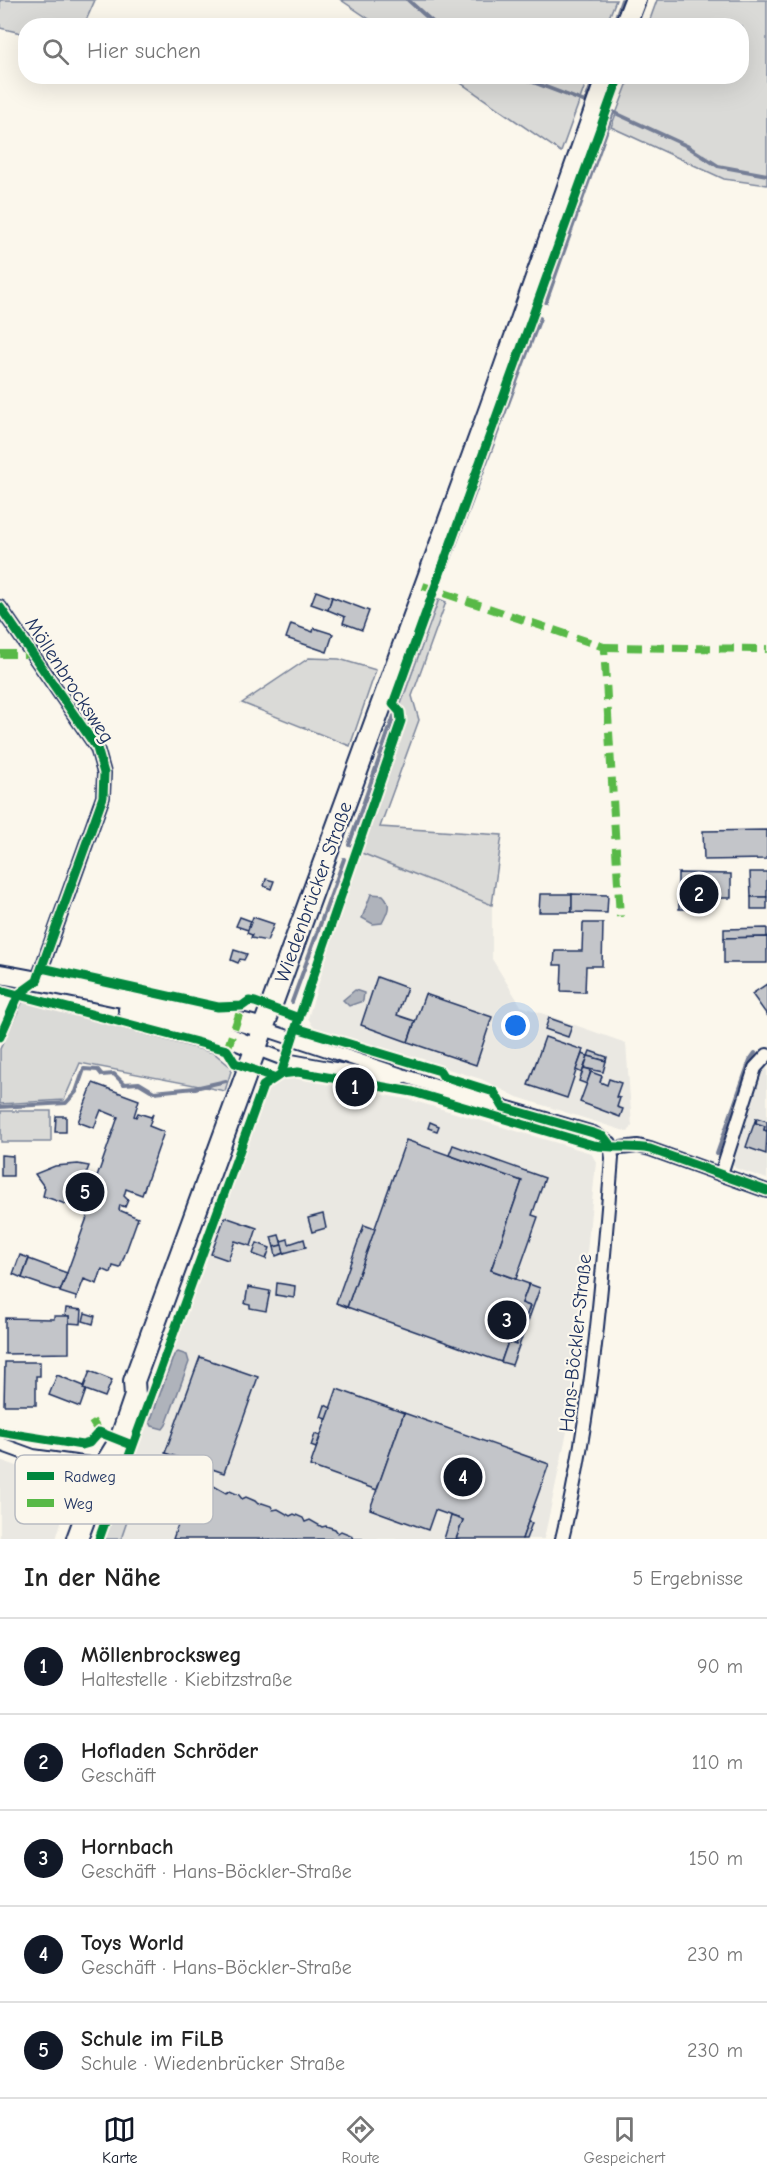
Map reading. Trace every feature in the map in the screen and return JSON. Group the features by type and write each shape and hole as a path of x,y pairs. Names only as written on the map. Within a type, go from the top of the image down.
{"main road":[{"path":"628,18 634,0"},
{"name":"Wiedenbrücker Straße","path":"112,1455 120,1440 135,1396 134,1381 490,408 604,84"},
{"path":"0,974 191,1013 237,1019 264,1029"},
{"path":"40,981 78,996 231,1038 257,1049"}],"street":[{"name":"Möllenbrocksweg","path":"0,607 97,748 104,773 103,797 40,981"},
{"path":"264,1029 447,1090 593,1133 604,1137 612,1149 638,1146 767,1191"},
{"path":"257,1049 286,1060 447,1090"},
{"path":"721,1174 755,1068 767,1055"},
{"name":"Hans-Böckler-Straße","path":"562,1539 579,1468 597,1346 612,1149"},
{"path":"0,1444 30,1455"}],"shaded area":[{"path":"0,0 95,0 87,18 18,18 18,32 0,28"},
{"path":"341,0 616,0 609,18 368,18"},
{"path":"657,0 767,0 767,185 724,179 611,127 627,84 749,84 749,18 651,18"},
{"path":"462,84 585,84 561,152"},
{"path":"439,599 446,602 412,696 419,720 380,827 502,835 492,905 359,852 406,720 401,704"},
{"path":"309,658 339,659 376,670 350,746 242,703"},
{"path":"359,852 492,905 492,959 521,1006 626,1043 632,1126 628,1132 517,1097 481,1079 314,1028 308,1018"},
{"path":"371,894 383,895 387,902 387,912 382,923 373,924 362,918"},
{"path":"355,990 364,993 363,1001 349,1006 343,1000"},
{"path":"23,1001 214,1053 232,1068 225,1091 80,1063 64,1100 0,1104 0,1049"},
{"path":"767,1060 767,1179 735,1168 730,1158 759,1070"},
{"path":"287,1077 411,1100 591,1153 596,1162 571,1413 544,1539 121,1539 126,1524 213,1524 213,1455 132,1455 263,1093 269,1086"},
{"path":"1,1111 51,1111 51,1142 1,1142"},
{"path":"178,1352 187,1355 189,1362 163,1429 152,1426 150,1422 174,1355"},
{"path":"0,1460 15,1465 15,1524 61,1524 56,1539 0,1539"},
{"path":"108,1524 126,1524 121,1539 102,1539"}],"building":[{"path":"316,591 332,597 328,610 311,604"},
{"path":"332,597 369,611 362,630 343,623 345,617 328,610"},
{"path":"291,624 313,632 314,628 333,634 327,652 286,638"},
{"path":"767,830 767,859 704,860 703,831"},
{"path":"750,872 767,872 767,897 751,897"},
{"path":"678,873 731,874 731,898 703,898 703,905 694,905 694,899 678,899"},
{"path":"266,879 274,881 271,889 264,886"},
{"path":"540,894 572,894 572,912 539,912"},
{"path":"572,894 608,895 607,913 572,912"},
{"path":"751,897 767,897 767,909 751,909"},
{"path":"679,899 689,899 689,909 679,909"},
{"path":"240,917 251,921 248,930 236,926"},
{"path":"253,917 274,924 267,941 251,938 252,935 247,933"},
{"path":"583,923 603,923 602,966 586,966 585,992 561,991 562,965 554,965 555,951 582,951"},
{"path":"767,928 767,937 724,938 724,929"},
{"path":"767,937 767,963 724,963 724,938"},
{"path":"234,950 247,954 244,960 240,959 238,963 231,960"},
{"path":"377,977 407,988 397,1015 415,1021 408,1042 361,1025"},
{"path":"767,984 767,1015 752,994"},
{"path":"425,994 492,1017 476,1065 408,1042"},
{"path":"549,1018 572,1026 568,1037 545,1029"},
{"path":"545,1037 583,1050 567,1098 528,1085"},
{"path":"590,1051 607,1057 606,1061 588,1056"},
{"path":"582,1054 588,1056 582,1073 576,1070"},
{"path":"588,1056 606,1061 603,1072 584,1068"},
{"path":"584,1068 591,1070 587,1084 579,1081"},
{"path":"591,1072 602,1076 600,1082 607,1085 609,1079 621,1083 616,1097 620,1098 617,1107 623,1109 620,1117 580,1102"},
{"path":"93,1083 139,1100 134,1116 136,1117 138,1113 151,1117 153,1114 149,1126 164,1132 142,1195 126,1189 124,1196 128,1200 125,1207 120,1205 119,1210 138,1218 120,1268 113,1266 111,1273 102,1269 97,1284 84,1279 76,1300 76,1297 60,1292 93,1201 89,1199 89,1202 79,1195 74,1207 43,1196 45,1188 35,1174 55,1166 78,1164 89,1166 86,1174 97,1177 118,1117 101,1110 94,1128 78,1122"},
{"path":"56,1116 66,1116 66,1132 55,1132"},
{"path":"756,1118 756,1123 765,1126 764,1130 767,1131 766,1154 746,1147"},
{"path":"757,1118 767,1121 767,1131 764,1130 765,1126 756,1123"},
{"path":"430,1122 439,1126 437,1131 428,1128"},
{"path":"406,1140 522,1181 491,1270 529,1284 522,1303 530,1306 516,1345 508,1342 501,1362 347,1307"},
{"path":"453,1145 545,1178 532,1215 538,1217 516,1279 491,1270 522,1181 449,1155"},
{"path":"1,1155 13,1156 13,1176 1,1176"},
{"path":"81,1197 90,1200 87,1208 78,1205"},
{"path":"323,1214 326,1228 312,1232 308,1218"},
{"path":"225,1217 257,1228 251,1246 235,1241 228,1260 211,1254"},
{"path":"364,1225 375,1229 347,1307 336,1303"},
{"path":"279,1235 282,1245 274,1247 271,1237"},
{"path":"288,1239 289,1244 304,1239 306,1247 284,1253 281,1241"},
{"path":"257,1243 270,1248 266,1259 253,1254"},
{"path":"282,1245 284,1253 276,1256 274,1247"},
{"path":"20,1255 29,1258 22,1278 13,1274"},
{"path":"29,1259 67,1273 60,1291 22,1278"},
{"path":"277,1283 295,1286 294,1298 276,1295"},
{"path":"529,1284 540,1288 512,1365 501,1362 508,1342 516,1345 530,1306 522,1303"},
{"path":"248,1287 270,1291 266,1311 250,1308 250,1305 245,1304"},
{"path":"66,1308 82,1310 81,1324 69,1323 69,1316 65,1316"},
{"path":"85,1313 95,1316 93,1324 83,1321"},
{"path":"54,1316 69,1316 69,1353 5,1354 5,1318 54,1319"},
{"path":"200,1357 258,1377 224,1473 213,1469 213,1455 165,1453"},
{"path":"5,1362 40,1362 40,1376 36,1376 36,1405 4,1405"},
{"path":"90,1371 112,1380 105,1397 83,1389"},
{"path":"57,1375 84,1386 83,1389 86,1390 80,1407 49,1395"},
{"path":"337,1389 404,1413 377,1490 310,1466"},
{"path":"325,1405 331,1408 327,1419 321,1417"},
{"path":"404,1413 549,1464 522,1539 456,1539 463,1520 435,1510 428,1530 370,1509"},
{"path":"315,1434 320,1436 316,1448 311,1446"},
{"path":"214,1486 226,1493 230,1491 239,1495 242,1499 246,1497 258,1504 271,1506 273,1510 278,1509 290,1516 294,1514 303,1518 305,1522 310,1520 322,1527 335,1529 338,1533 341,1531 351,1535 353,1539 173,1539 178,1524 213,1524"},
{"path":"451,1516 463,1520 456,1539 444,1539"},
{"path":"528,1522 532,1523 526,1539 522,1539"}],"waterway":[{"path":"408,0 428,18"},
{"path":"616,18 622,0"},
{"path":"538,84 588,103"},
{"path":"585,103 592,84"},
{"path":"611,111 687,146 718,166 767,175"},
{"path":"546,302 613,112"},
{"path":"447,567 540,318"},
{"path":"428,620 436,599"},
{"path":"399,702 423,633"},
{"path":"349,845 394,716"},
{"path":"292,1002 344,859"},
{"path":"717,1154 750,1060 755,1053"},
{"path":"0,1107 66,1103 76,1092 84,1069 98,1070 102,1075 114,1074 124,1084 139,1083 154,1092 195,1088 226,1081"}],"marked path":[{"path":"423,586 604,647 620,917"},
{"path":"604,647 767,649"},
{"path":"0,654 25,654 31,650"},
{"path":"227,1050 242,1006"},
{"path":"92,1421 99,1432 104,1435"}],"cycle path":[{"path":"299,1018 401,721 400,712 393,704 616,84"},
{"path":"0,607 97,748 104,773 103,797 37,981 19,994 0,1037"},
{"path":"42,968 218,1007 242,1006 249,1001 255,1002 299,1018 281,1074"},
{"path":"0,990 227,1050 235,1063 273,1077"},
{"path":"296,1028 440,1071 443,1076 494,1092 503,1107 593,1133 604,1137 611,1146"},
{"path":"129,1455 263,1086 281,1074 298,1072 413,1092 593,1145 650,1149 767,1191"},
{"path":"0,1432 82,1445 89,1443 99,1432 132,1445"},
{"path":"99,1539 104,1524"}],"place":[{"name":"Hofladen Schröder","path":"699,894"},
{"name":"Möllenbrocksweg","path":"355,1087"},
{"name":"Schule im FiLB","path":"85,1192"},
{"name":"Hornbach","path":"507,1320"},
{"name":"Toys World","path":"463,1477"}]}
